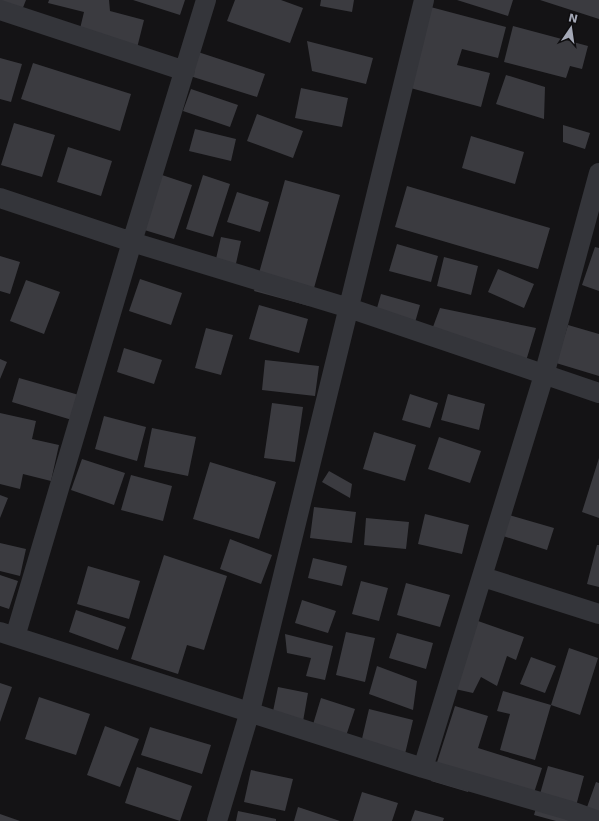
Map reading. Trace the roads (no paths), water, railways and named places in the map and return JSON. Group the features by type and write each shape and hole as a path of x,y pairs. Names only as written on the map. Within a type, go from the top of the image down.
{"street":[{"path":"206,0 132,242 8,634 250,711 567,816 599,821"},
{"path":"217,821 250,711 424,0"},
{"path":"0,10 185,71"},
{"path":"423,768 544,376 599,173"},
{"path":"0,198 132,242 349,308 544,376 599,393"},
{"path":"483,577 599,614"}]}
